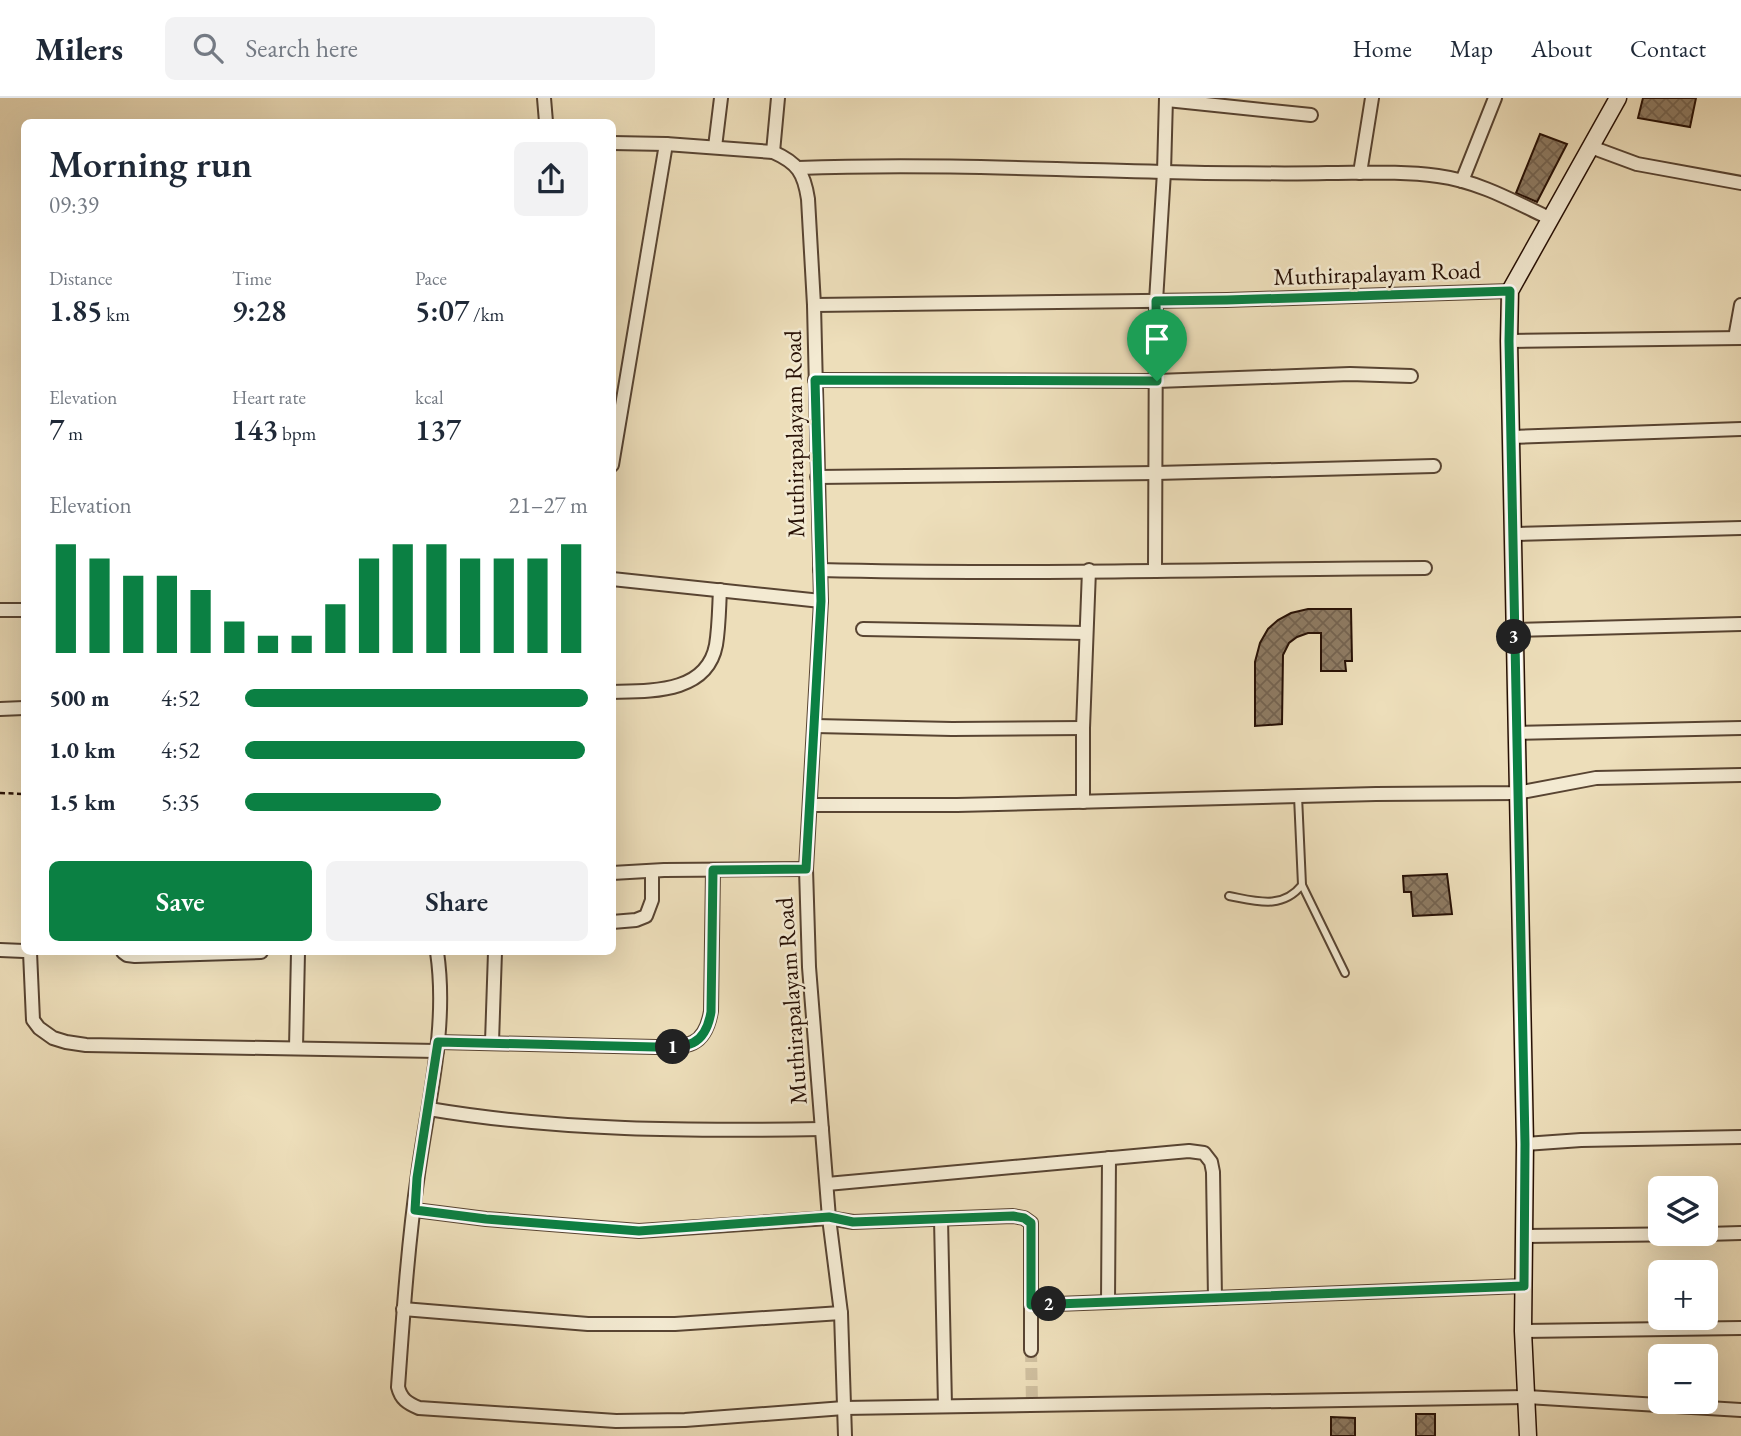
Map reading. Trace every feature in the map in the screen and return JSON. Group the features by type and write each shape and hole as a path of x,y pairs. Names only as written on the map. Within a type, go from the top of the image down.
{"street":[{"path":"544,98 546,119"},
{"path":"715,147 721,98"},
{"path":"773,152 778,98"},
{"path":"1360,173 1372,98"},
{"path":"1462,181 1495,98"},
{"name":"Muthirapalayam Road","path":"845,1436 841,1313 829,1217 809,967 806,869 821,601 814,305 1227,300 1510,291 1618,98"},
{"path":"1155,570 1156,301 1166,99 1311,115"},
{"path":"616,144 666,144 773,152 789,159 798,168 806,183 814,305"},
{"path":"616,442 666,144"},
{"path":"1591,146 1637,164 1741,183"},
{"path":"798,168 980,166 1438,176 1499,194 1551,219"},
{"path":"1510,291 1525,1144 1523,1331 1528,1436"},
{"path":"1509,341 1738,338 1741,305"},
{"path":"815,380 1157,381 1350,374 1411,376"},
{"path":"1511,437 1741,429"},
{"path":"817,477 1434,466"},
{"path":"1514,534 1741,528"},
{"path":"820,570 977,573 1425,568"},
{"path":"1083,802 1089,570"},
{"path":"616,579 821,601"},
{"path":"616,692 669,688 690,682 705,672 716,644 720,590"},
{"path":"0,610 21,610"},
{"path":"1514,629 1741,624"},
{"path":"863,629 1086,633"},
{"path":"0,709 21,708"},
{"path":"815,726 1083,728"},
{"path":"1516,733 1741,727"},
{"path":"810,805 957,805 1517,793 1596,778 1741,775"},
{"path":"616,873 806,869"},
{"path":"30,955 33,1020 39,1028 66,1042 119,1046 296,1048 438,1046 492,1042 674,1047 698,1040 706,1034 711,1012 713,870"},
{"path":"616,922 646,916 652,900 652,871"},
{"path":"0,950 21,951"},
{"path":"127,955 166,955"},
{"path":"296,1048 298,955"},
{"path":"437,955 438,1046 417,1178 398,1387 401,1397 419,1408 616,1421 685,1420 844,1408 1527,1397 1741,1410"},
{"path":"492,1042 495,955"},
{"path":"429,1109 586,1128 710,1131 822,1129"},
{"path":"1525,1144 1581,1140 1741,1137"},
{"path":"827,1184 1189,1151 1204,1153 1211,1162 1213,1172 1215,1298"},
{"path":"1108,1158 1108,1302"},
{"path":"415,1210 486,1219 639,1231 829,1217 853,1222 1013,1216 1024,1218 1031,1223 1031,1350"},
{"path":"941,1219 945,1406"},
{"path":"1718,1234 1741,1233"},
{"path":"1525,1236 1648,1235"},
{"path":"1031,1305 1524,1286"},
{"path":"403,1309 588,1324 674,1325 841,1313"},
{"path":"1523,1331 1741,1328"}],"lane":[{"path":"1298,796 1303,885 1345,973"},
{"path":"1228,896 1254,901 1281,901 1293,896 1303,885"}],"path":[{"path":"0,793 21,794"}],"building":[{"path":"1643,98 1696,98 1690,127 1638,118"},
{"path":"1540,134 1567,144 1537,202 1516,193"},
{"path":"1308,609 1351,609 1352,661 1345,661 1346,671 1321,671 1321,633 1308,633 1297,637 1289,643 1283,655 1282,724 1255,726 1255,662 1260,643 1268,629 1278,620"},
{"path":"1447,874 1452,914 1413,916 1411,892 1404,892 1403,876"},
{"path":"1416,1414 1435,1414 1435,1436 1416,1436"},
{"path":"1331,1417 1355,1418 1355,1436 1331,1436"}],"tunnel":[{"path":"1031,1350 1032,1404"}],"route":[{"path":"1510,291 1525,1144 1524,1286 1031,1305 1031,1223 1024,1218 1013,1216 853,1222 829,1217 639,1231 486,1219 415,1210 417,1178 438,1042 674,1047 698,1040 706,1034 711,1012 713,870 806,869 821,601 815,380 1157,381 1156,301 1510,291"}]}
